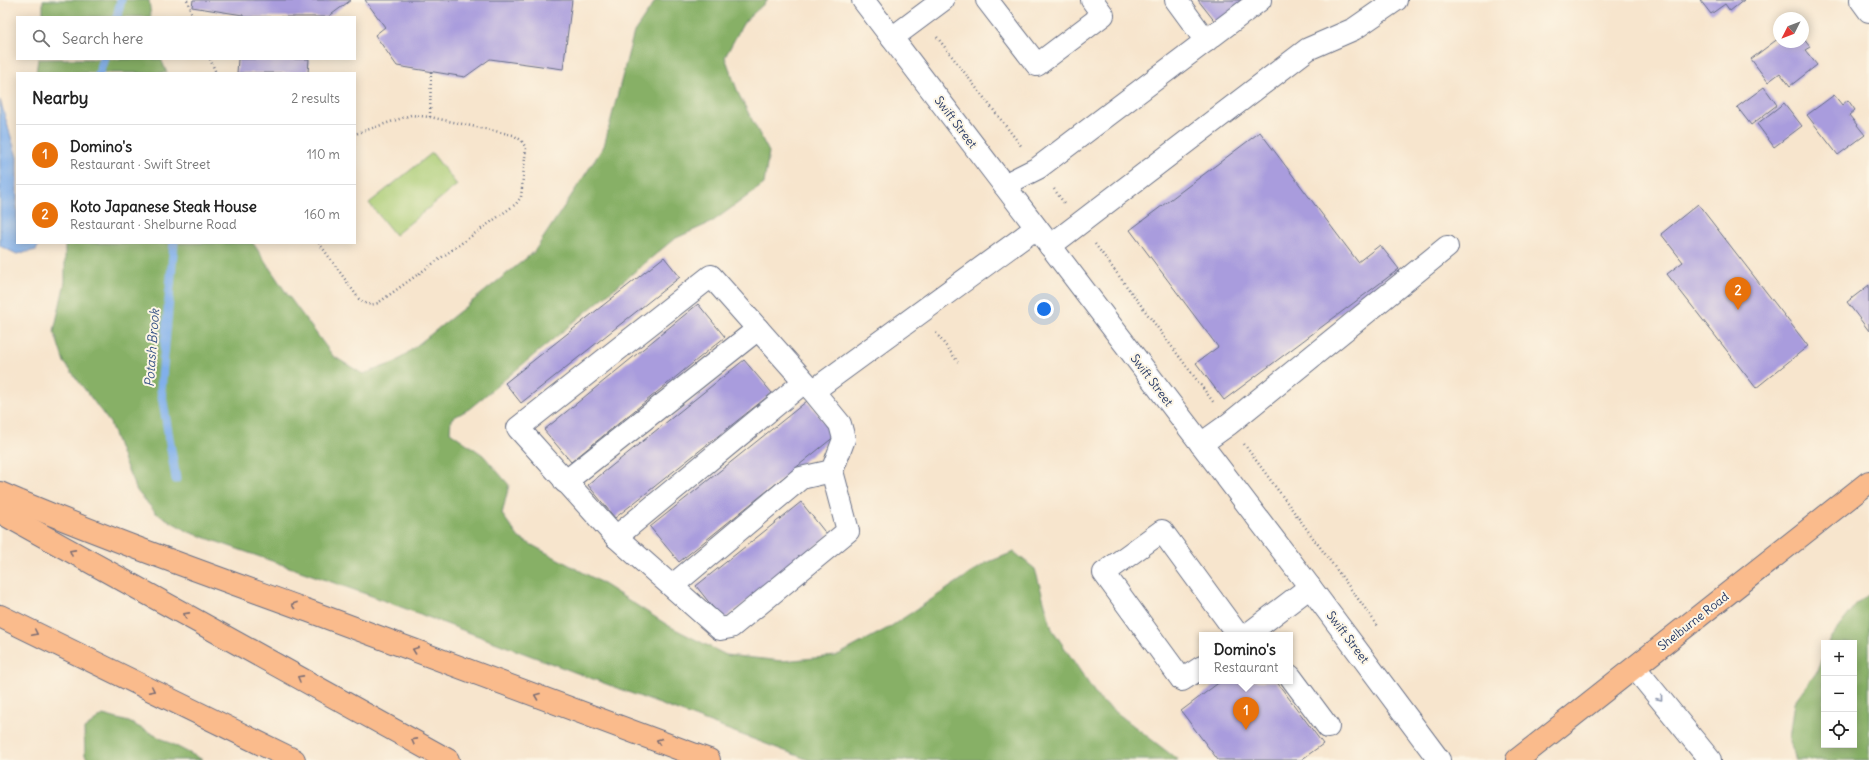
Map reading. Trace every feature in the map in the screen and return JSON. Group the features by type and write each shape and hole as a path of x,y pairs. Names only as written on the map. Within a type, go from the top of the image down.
{"highway":[{"name":"Shelburne Road","path":"1517,760 1869,482"},
{"path":"0,493 170,561 709,760"},
{"path":"0,512 448,760"},
{"path":"0,616 294,760"}],"street":[{"name":"Swift Street","path":"863,0 1310,587 1439,760"},
{"path":"892,38 943,0"},
{"path":"987,0 1037,65 1103,15 1092,0"},
{"path":"1176,0 1206,42"},
{"path":"1004,185 1038,168 1260,0"},
{"path":"1050,246 1308,49 1354,29 1396,0"},
{"path":"1861,0 1869,11"},
{"path":"616,537 808,387 920,312 1036,228"},
{"path":"1201,444 1229,424 1447,247"},
{"path":"711,276 808,387 840,424 844,439 832,471 848,531 731,627 720,629 616,537 518,428 711,276"},
{"path":"565,482 758,329"},
{"path":"672,586 801,478 832,471"},
{"path":"1199,669 1182,680 1104,573 1162,531 1248,632"},
{"path":"1253,632 1310,587"},
{"path":"1635,668 1710,760"},
{"path":"1293,680 1328,727"}],"path":[{"path":"187,0 193,16"},
{"path":"921,17 1080,223 1378,626"},
{"path":"210,60 216,72"},
{"path":"430,117 431,70"},
{"path":"320,244 359,299 366,304 372,305 516,204 521,197 526,148 521,140 508,134 430,117 411,115 356,134"},
{"path":"920,312 958,362"}],"green space":[{"path":"43,0 149,0 151,16 43,16"},
{"path":"656,0 768,0 744,22 725,57 739,95 769,152 764,184 712,222 674,239 469,409 451,419 450,432 483,455 509,485 502,514 519,538 597,580 669,626 726,655 782,661 836,656 890,627 986,563 1014,552 1035,569 1052,629 1099,699 1178,760 809,760 369,595 189,532 156,513 137,491 110,423 64,362 54,331 65,282 65,244 254,244 287,294 333,356 363,374 396,362 534,252 604,146 634,32"},
{"path":"38,60 161,60 167,72 36,72"},
{"path":"432,153 457,185 395,235 369,203"},
{"path":"1869,594 1869,760 1796,760 1789,739 1794,702 1816,672 1821,660 1821,748 1857,748 1857,640 1830,640 1856,605"},
{"path":"103,715 129,722 203,760 88,760 85,755 84,729"}],"water":[{"path":"0,100 16,154 16,244 39,244 36,250 17,254 0,246"}],"building":[{"path":"193,0 351,0 329,16 243,16 192,7"},
{"path":"365,0 572,0 563,69 490,59 465,77 397,66 375,35 385,27"},
{"path":"1198,0 1246,0 1216,23"},
{"path":"1700,0 1744,0 1730,11 1725,4 1711,14"},
{"path":"1773,42 1773,48 1808,48 1805,50 1817,65 1790,86 1780,73 1768,82 1751,59"},
{"path":"238,60 309,60 308,72 237,72"},
{"path":"1764,87 1777,105 1751,125 1737,107"},
{"path":"1834,95 1842,105 1848,100 1855,110 1849,115 1865,135 1838,155 1807,115"},
{"path":"1784,103 1802,126 1774,147 1757,124"},
{"path":"1260,132 1358,262 1380,245 1399,269 1224,400 1196,363 1218,347 1130,230"},
{"path":"1698,204 1808,346 1756,388 1667,274 1683,262 1661,234"},
{"path":"664,257 680,277 521,403 505,383"},
{"path":"1869,285 1869,331 1847,302"},
{"path":"698,304 725,337 571,462 544,430"},
{"path":"744,360 772,393 615,518 588,485"},
{"path":"807,401 835,436 679,562 650,527"},
{"path":"801,502 828,536 723,620 696,586"},
{"path":"1217,684 1278,684 1323,744 1301,760 1218,760 1181,711"}],"waterway":[{"name":"Potash Brook","path":"117,16 121,0"},
{"name":"Potash Brook","path":"99,72 104,60"},
{"name":"Potash Brook","path":"174,244 161,390 176,479"}],"place":[{"name":"Koto Japanese Steak House","path":"1738,310"},
{"name":"Domino's","path":"1246,730"}]}
